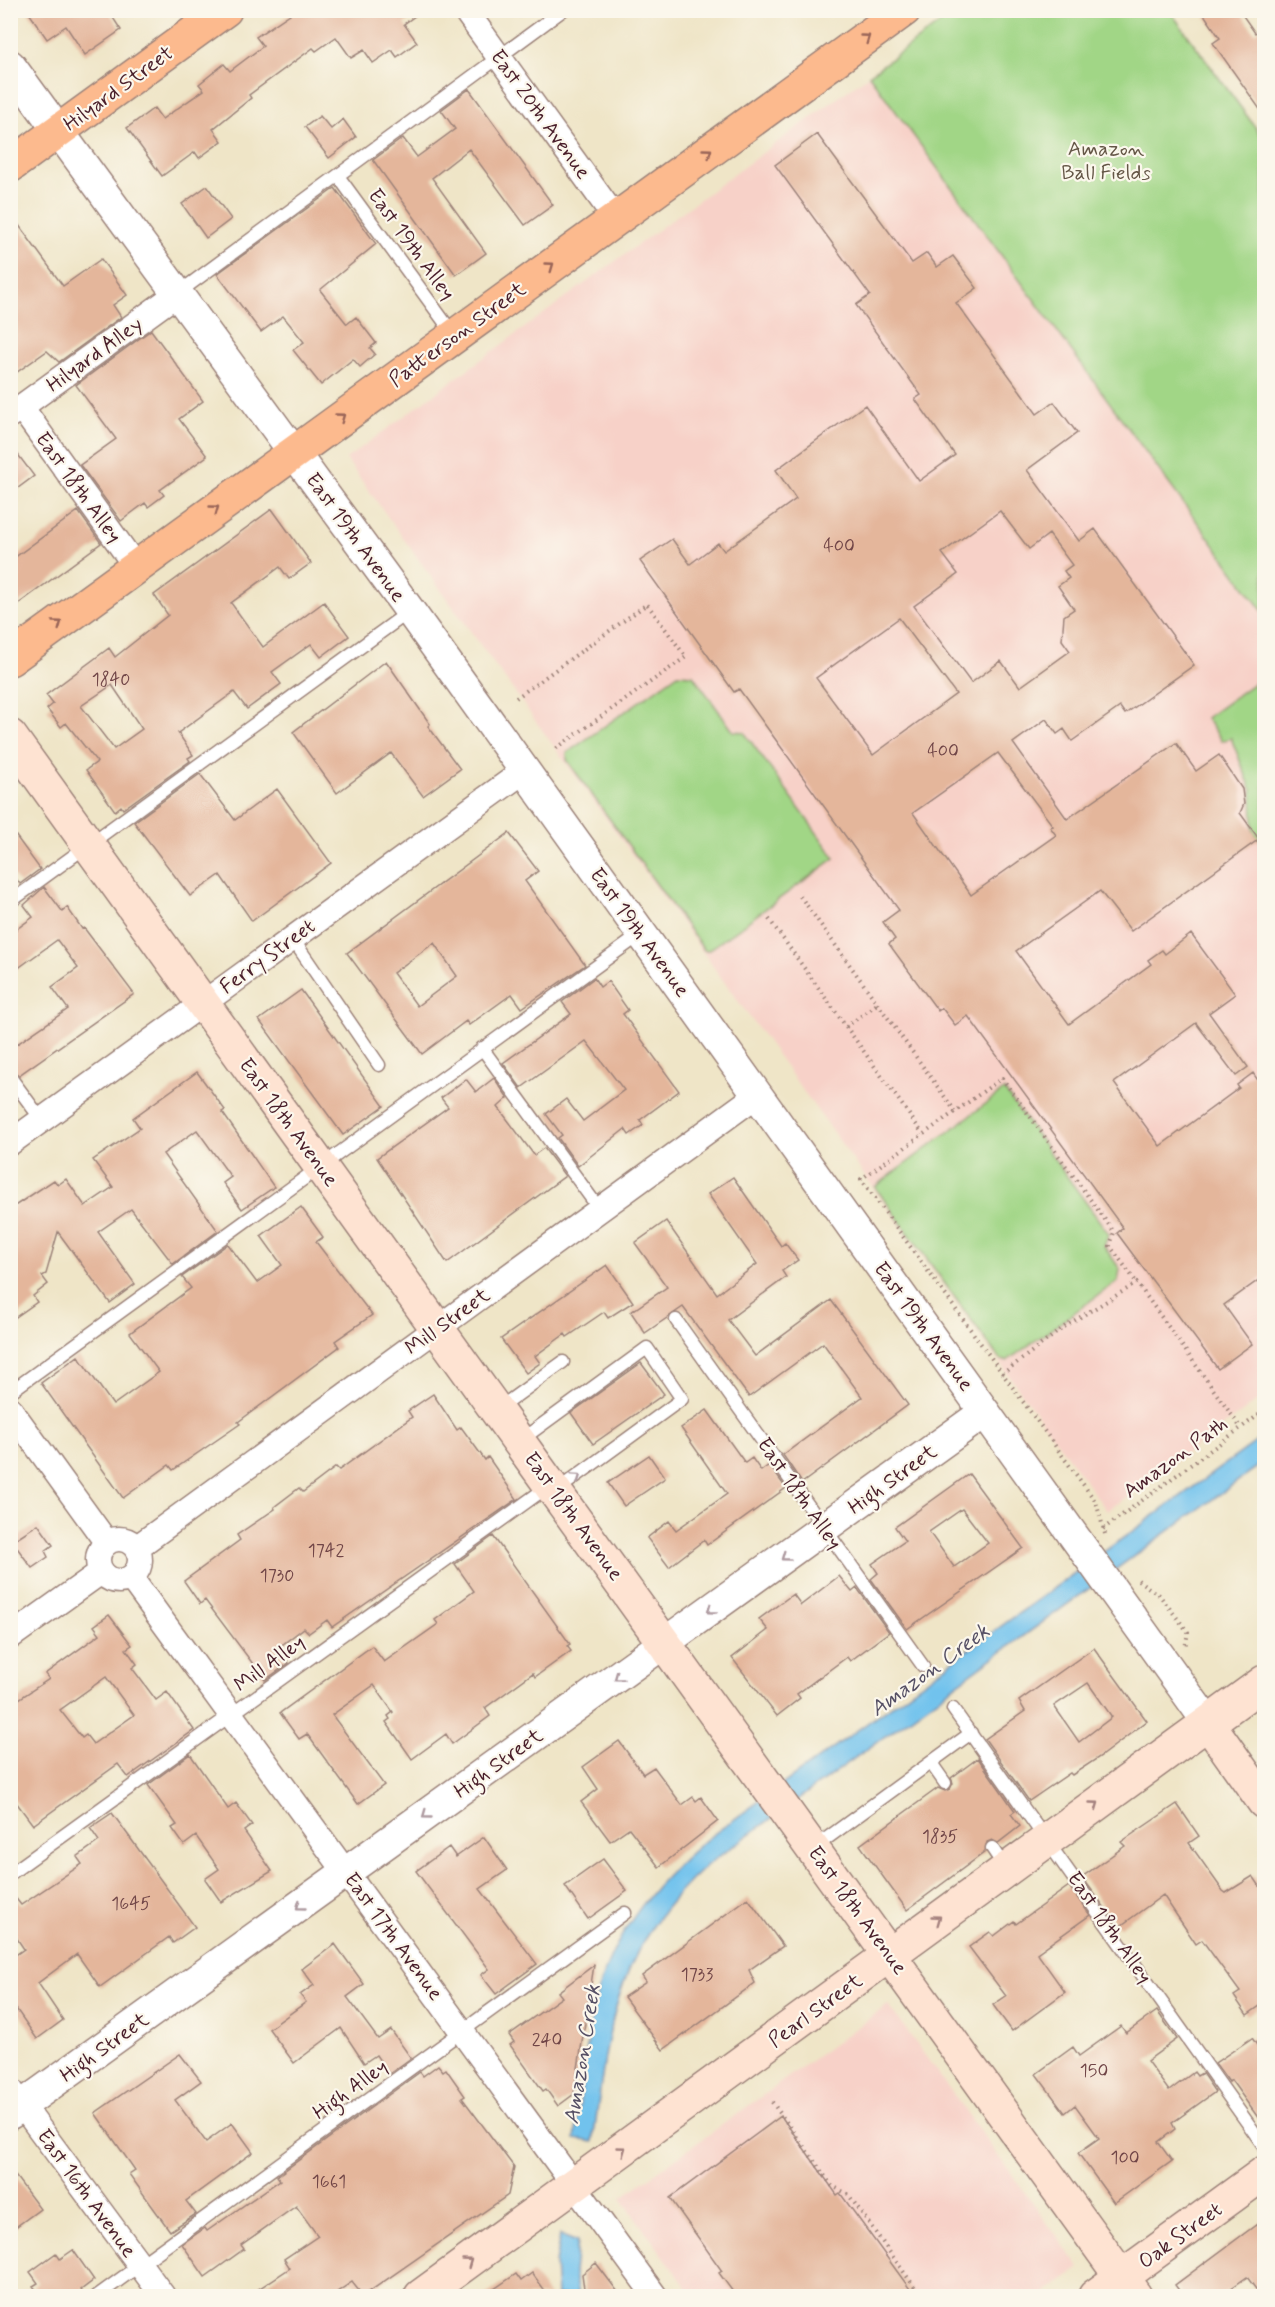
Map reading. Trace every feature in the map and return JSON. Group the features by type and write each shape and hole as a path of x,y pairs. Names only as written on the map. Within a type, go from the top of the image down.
{"main road":[{"name":"Patterson Street","path":"10,658 904,10"},
{"name":"Hilyard Street","path":"10,166 220,12"},
{"name":"East 18th Avenue","path":"10,736 1129,2287"},
{"name":"Pearl Street","path":"421,2296 890,1954 999,1858 1048,1839 1264,1682"},
{"name":"East 19th Avenue","path":"1208,1723 1264,1802"},
{"name":"Oak Street","path":"1095,2296 1129,2287 1264,2173"}],"street":[{"name":"East 20th Avenue","path":"465,10 616,219"},
{"name":"East 19th Avenue","path":"10,65 410,611 986,1412 1110,1571 1208,1723"},
{"name":"Hilyard Alley","path":"16,411 178,293"},
{"name":"East 18th Alley","path":"16,411 136,567"},
{"name":"Ferry Street","path":"10,1143 524,771"},
{"name":"Mill Street","path":"136,1548 758,1095"},
{"path":"10,1409 106,1543"},
{"name":"High Street","path":"14,2103 347,1872 986,1412"},
{"path":"123,1539 136,1548 140,1564 131,1578 115,1581 101,1572 98,1556 106,1543 123,1539"},
{"path":"10,1637 101,1572"},
{"name":"East 17th Avenue","path":"131,1578 655,2296"},
{"name":"East 16th Avenue","path":"14,2103 163,2296"}],"lane":[{"path":"178,293 563,10"},
{"name":"East 19th Alley","path":"338,176 454,336"},
{"path":"10,902 410,611"},
{"path":"10,1392 641,934"},
{"path":"292,938 380,1065"},
{"path":"482,1048 600,1210"},
{"path":"10,1077 41,1119"},
{"name":"East 18th Alley","path":"676,1320 923,1666"},
{"name":"Mill Alley","path":"10,1874 553,1488 597,1463 603,1455 682,1399 647,1347 520,1440"},
{"path":"497,1410 563,1362"},
{"name":"East 18th Alley","path":"953,1709 1048,1839 1264,2146"},
{"path":"814,1848 971,1733"},
{"path":"931,1763 945,1783"},
{"name":"High Alley","path":"97,2296 625,1913"}],"path":[{"path":"516,698 647,604 686,657 554,750"},
{"path":"800,896 955,1111"},
{"path":"769,919 923,1134"},
{"path":"846,1027 878,1004"},
{"path":"1137,1283 1067,1325 1002,1374 861,1179 1002,1078 1114,1232 1110,1246 1137,1283 1241,1428"},
{"name":"Amazon Path","path":"1002,1374 1096,1502 1104,1529 1264,1411"},
{"path":"1110,1571 1160,1596 1188,1632"},
{"path":"772,2102 832,2186 848,2194 921,2296"}],"shaded area":[{"path":"869,75 1264,613 1264,1396 1107,1511 346,459"},
{"path":"888,2005 1080,2268 1041,2296 693,2296 621,2198"}],"green space":[{"name":"Amazon Ball Fields","path":"957,11 1170,11 1264,139 1264,613 869,75"},
{"path":"678,674 693,675 733,731 744,732 835,858 709,950 704,950 567,760 567,753"},
{"path":"1264,676 1264,845 1253,831 1252,791 1231,738 1222,741 1206,718"},
{"path":"1004,1090 1109,1234 1104,1246 1120,1269 1118,1281 1007,1361 1000,1360 875,1187"}],"water":[{"path":"1264,1436 1264,1462 707,1865 676,1897 652,1928 634,1959 611,2025 593,2142 575,2139 589,2032 604,1974 625,1930 654,1890 671,1872 707,1839"},
{"path":"560,2235 577,2242 574,2273 578,2296 557,2296 555,2263"}],"building":[{"path":"27,10 108,10 121,30 85,55 66,26 47,39"},
{"path":"296,10 423,10 404,24 417,42 397,57 392,50 373,63 364,50 351,58 336,37 316,51 313,48 249,95 251,98 213,129 222,141 199,158 195,152 162,176 127,128 154,108 162,119 204,90 199,84 224,64 230,71 263,46 256,37"},
{"path":"1201,10 1239,10 1255,33 1264,27 1264,115 1213,43 1220,38"},
{"path":"469,89 553,205 525,225 469,149 432,178 486,253 456,275 373,160 403,138 417,157 455,129 441,110"},
{"path":"320,116 331,129 343,119 356,137 329,158 305,127"},
{"path":"817,134 912,263 927,253 937,267 953,256 977,288 956,303 1037,414 1054,402 1077,433 1027,470 1079,541 1095,529 1194,665 1125,714 1120,707 1072,741 1064,729 1057,734 1046,719 1013,743 1067,819 1176,743 1196,771 1219,755 1242,789 1244,804 1240,813 1259,839 1131,931 1100,891 1016,951 1069,1024 1151,964 1148,960 1162,950 1165,954 1191,934 1235,994 1209,1013 1248,1067 1236,1076 1196,1023 1114,1083 1160,1146 1239,1088 1237,1085 1253,1073 1264,1089 1264,1276 1224,1305 1252,1344 1218,1369 1117,1233 1123,1228 968,1016 955,1025 942,1008 938,1011 889,944 895,939 883,922 899,910 739,689 734,692 640,561 672,539 690,564 718,543 724,551 796,499 776,470 865,405 919,481 955,455 915,399 921,395 856,305 870,295 775,165","holes":["1000,511 1029,549 1049,534 1072,565 1064,571 1069,578 1058,586 1074,609 1064,616 1062,640 1070,651 1020,687 1001,661 971,683 914,606 958,574 942,553","899,618 956,694 873,755 816,678","998,753 1053,826 1050,827 1056,835 971,895 913,813"]},
{"path":"207,186 231,219 206,238 182,204"},
{"path":"335,188 376,244 320,290 347,324 356,317 376,343 370,348 375,354 360,367 353,359 321,385 293,350 304,342 283,316 261,332 217,274"},
{"path":"10,213 63,286 101,259 127,295 113,305 121,317 59,362 47,351 10,377"},
{"path":"151,330 203,401 179,419 207,456 160,490 164,495 148,507 145,503 121,521 80,465 116,439 76,385"},
{"path":"10,444 34,476 10,494"},
{"path":"272,509 311,563 289,579 280,567 231,603 263,647 324,602 349,636 321,657 311,644 272,672 281,684 247,709 234,692 178,733 193,755 188,758 190,761 123,809 121,806 115,811 86,770 97,762 66,723 61,727 47,709 53,704 46,695 109,648 115,657 168,615 154,595","holes":["112,685 142,729 114,749 81,706"]},
{"path":"78,511 101,543 10,610 10,561"},
{"path":"386,661 430,724 428,726 460,769 423,796 391,753 337,793 293,732"},
{"path":"200,774 235,820 277,789 331,863 252,921 220,875 190,896 134,822"},
{"path":"10,828 40,869 20,884 10,871"},
{"path":"509,833 538,871 525,881 585,965 522,1008 512,994 469,1025 466,1021 422,1054 347,953","holes":["434,943 457,976 417,1006 393,973"]},
{"path":"44,887 62,911 67,907 134,994 19,1075 10,1069 10,1049 68,1009 52,987 78,968 57,940 10,974 10,934 33,917 24,905"},
{"path":"594,978 600,987 608,981 628,1010 623,1014 679,1091 640,1120 643,1125 629,1135 625,1129 578,1166 558,1138 562,1135 546,1114 566,1099 583,1121 624,1090 586,1041 521,1088 503,1063 571,1014 562,1002"},
{"path":"301,990 384,1106 343,1135 259,1020"},
{"path":"197,1072 225,1110 222,1112 274,1187 242,1209 223,1183 231,1177 197,1130 163,1154 218,1231 173,1264 131,1209 98,1232 135,1284 110,1303 58,1232 46,1274 42,1276 48,1284 33,1296 37,1302 10,1321 10,1209 54,1180 58,1185 66,1179 85,1206 113,1187 93,1160 140,1128 133,1118"},
{"path":"494,1078 508,1098 498,1107 534,1155 544,1148 565,1176 447,1263 377,1158 448,1107 441,1098 466,1079 476,1092"},
{"path":"733,1177 781,1246 785,1243 798,1260 782,1271 786,1277 728,1320 755,1356 831,1300 908,1405 802,1483 783,1455 862,1397 823,1343 749,1397 683,1307 645,1333 631,1312 667,1287 635,1243 666,1221 717,1294 757,1264 708,1194"},
{"path":"301,1207 323,1237 316,1242 372,1315 335,1341 339,1347 238,1422 240,1424 173,1470 169,1465 123,1498 41,1383 78,1356 113,1405 159,1372 130,1333 191,1288 182,1277 228,1244 257,1283 282,1265 261,1236"},
{"path":"607,1265 633,1302 608,1318 604,1312 567,1337 565,1334 535,1356 540,1363 526,1373 501,1339"},
{"path":"641,1363 664,1394 593,1444 571,1413"},
{"path":"433,1394 457,1430 461,1427 485,1460 488,1457 517,1499 332,1627 327,1620 309,1633 304,1628 278,1648 289,1663 265,1680 205,1600 200,1604 184,1581 240,1540 237,1535 275,1509 274,1507 299,1488 303,1492 336,1467 339,1470 412,1417 408,1411"},
{"path":"707,1410 745,1463 752,1458 761,1471 769,1465 786,1488 707,1545 704,1540 669,1567 647,1538 669,1521 676,1530 727,1494 681,1428"},
{"path":"649,1455 665,1478 624,1506 608,1483"},
{"path":"969,1474 1023,1548 907,1629 871,1579 878,1573 872,1564 905,1541 895,1527","holes":["962,1509 988,1543 954,1567 929,1532"]},
{"path":"38,1524 53,1545 45,1551 48,1557 32,1568 12,1541"},
{"path":"493,1536 570,1644 567,1646 571,1651 535,1677 533,1673 485,1708 490,1716 452,1744 446,1734 412,1759 386,1722 390,1719 388,1716 393,1712 374,1685 332,1715 384,1785 358,1804 307,1734 299,1739 280,1713 372,1646 384,1662 438,1624 435,1620 474,1591 455,1564"},
{"path":"839,1576 852,1592 857,1588 889,1632 850,1661 847,1657 797,1694 800,1698 777,1716 732,1658 768,1630 759,1619 793,1594 801,1605"},
{"path":"109,1615 132,1645 126,1649 137,1664 132,1668 156,1700 167,1692 194,1730 128,1777 118,1764 33,1825 10,1794 10,1705 49,1679 45,1674 100,1634 94,1626","holes":["106,1677 134,1715 93,1744 86,1735 82,1738 60,1710"]},
{"path":"1094,1648 1147,1721 1101,1756 1072,1775 1070,1773 1029,1801 985,1739 1025,1711 1019,1701","holes":["1088,1683 1112,1717 1079,1742 1054,1706"]},
{"path":"619,1741 643,1774 654,1767 682,1805 693,1797 696,1801 701,1797 718,1821 659,1867 629,1828 610,1841 581,1802 598,1789 583,1767"},
{"path":"190,1754 228,1809 236,1803 252,1825 244,1831 272,1871 221,1902 205,1879 219,1869 196,1836 184,1845 172,1828 177,1825 148,1785"},
{"path":"978,1758 1015,1811 1011,1814 1020,1826 998,1843 992,1840 987,1842 985,1852 907,1910 860,1845 938,1788 945,1791 950,1789 953,1783 951,1778"},
{"path":"1177,1804 1199,1836 1189,1843 1223,1891 1226,1893 1253,1876 1264,1892 1264,2003 1247,2015 1234,1996 1240,1992 1202,1940 1196,1944 1163,1895 1119,1927 1082,1877 1125,1846 1121,1842"},
{"path":"112,1813 195,1927 173,1943 169,1937 100,1987 77,1954 38,1983 63,2020 37,2039 10,2000 10,1959 24,1949 10,1928 10,1891 21,1905 82,1864 77,1857 99,1841 90,1828"},
{"path":"484,1837 507,1870 480,1889 537,1964 496,1994 481,1975 489,1969 416,1871 449,1847 456,1857"},
{"path":"603,1859 627,1891 588,1919 565,1886"},
{"path":"1069,1886 1090,1915 1037,1953 1065,1992 1012,2031 993,2005 1006,1996 969,1947 990,1932 994,1936 1014,1921 1016,1924"},
{"path":"748,1898 783,1946 749,1970 755,1983 663,2050 624,1997 646,1982 642,1976"},
{"path":"335,1944 364,1984 347,1997 378,2039 391,2030 411,2058 389,2074 376,2055 364,2063 341,2028 294,2063 269,2029 306,2002 300,1995 314,1985 302,1969"},
{"path":"594,1965 574,2094 558,2106 546,2089 543,2091 510,2045 514,2042 509,2035 562,1997 558,1992"},
{"path":"1157,2011 1177,2039 1147,2061 1169,2091 1194,2072 1197,2076 1202,2073 1215,2092 1172,2123 1175,2129 1158,2142 1172,2161 1114,2203 1078,2153 1099,2138 1075,2105 1065,2113 1036,2074 1073,2047 1079,2056 1121,2026 1126,2033"},
{"path":"1252,2038 1264,2055 1264,2126 1231,2080 1229,2082 1215,2063"},
{"path":"180,2054 201,2081 175,2100 206,2142 232,2123 253,2152 186,2201 196,2214 170,2231 129,2174 135,2170 95,2113"},
{"path":"438,2065 443,2071 446,2069 465,2096 462,2098 514,2167 508,2195 363,2296 352,2282 331,2296 248,2296 290,2268 284,2259 318,2236 296,2206 241,2245 244,2249 205,2277 182,2244 205,2228 207,2231 280,2180 277,2176 420,2072 423,2076"},
{"path":"781,2116 837,2195 840,2193 915,2296 736,2296 719,2273 722,2271 670,2198"},
{"path":"10,2169 40,2209 10,2231"},
{"path":"1264,2219 1264,2296 1261,2296 1247,2277 1220,2296 1183,2296 1175,2285"},
{"path":"73,2250 94,2280 81,2290 85,2296 41,2296 33,2286 38,2283 30,2272 56,2253 60,2259"},
{"path":"596,2263 621,2296 585,2296 582,2274"},
{"path":"532,2273 549,2296 484,2296 516,2274 521,2281"}],"water label":[{"name":"Amazon Creek","path":"929,1669"},
{"name":"Amazon Creek","path":"581,2054"}]}
